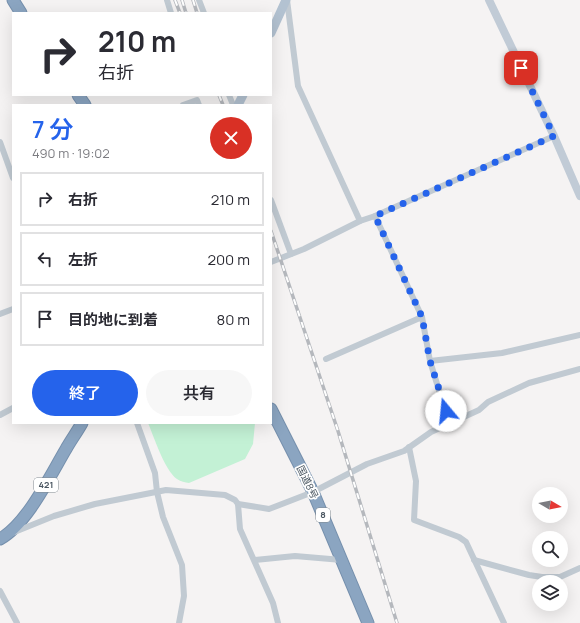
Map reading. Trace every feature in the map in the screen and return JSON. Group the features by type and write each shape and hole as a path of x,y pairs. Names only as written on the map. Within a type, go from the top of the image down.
{"highway":[{"path":"12,0 20,12"},
{"name":"国道8号","path":"272,411 313,492 368,623"},
{"name":"421","path":"3,537 22,519 46,484 81,424"}],"main road":[{"path":"272,31 287,0"}],"street":[{"path":"167,0 171,12"},
{"path":"199,0 204,12"},
{"path":"287,0 298,86 360,221"},
{"path":"489,0 554,136 580,196"},
{"path":"186,104 197,100"},
{"path":"272,262 360,221 375,216 554,136"},
{"path":"0,142 12,175"},
{"path":"272,203 291,254"},
{"path":"375,216 422,317 430,361 449,423"},
{"path":"0,314 12,309"},
{"path":"326,359 422,317"},
{"path":"430,361 502,353 580,335"},
{"path":"238,504 269,509 313,492 367,464 404,451 431,432 479,410 488,402 529,383 580,369"},
{"path":"0,415 12,409"},
{"path":"137,424 155,473 162,517 182,565 184,596 179,623"},
{"path":"409,447 416,482 414,520 459,537 466,542 504,623"},
{"path":"3,537 54,516 113,500 166,490 225,495 235,500 238,504 240,529 273,603 278,623"},
{"path":"255,560 295,556 342,560"},
{"path":"474,560 529,575 542,577 560,577 580,568"},
{"path":"0,591 17,623"}],"green space":[{"path":"148,424 255,424 253,444 245,459 189,483 177,479 173,475 168,469"}],"railway":[{"path":"175,0 180,12"},
{"path":"182,0 186,12"},
{"path":"193,0 197,12"},
{"path":"219,96 223,104"},
{"path":"272,234 338,431 397,623"}],"route":[{"path":"446,411 430,361 422,317 375,216 554,136 521,68"}]}
